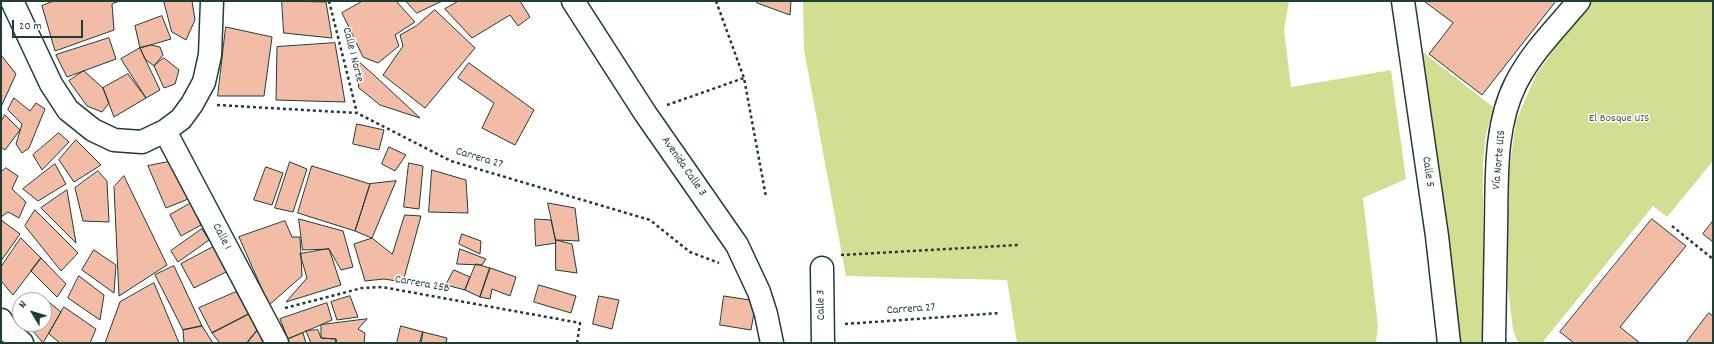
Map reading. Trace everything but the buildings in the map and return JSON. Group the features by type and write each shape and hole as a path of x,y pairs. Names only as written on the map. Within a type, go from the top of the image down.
{"street":[{"path":"12,1 51,84 68,110 93,130 114,140 142,142 165,131 181,119 192,104 204,82 210,55 212,1"},
{"name":"Avenida Calle 3","path":"573,1 645,113 722,221 737,245 759,292 766,314 772,343"},
{"name":"Calle 5","path":"1403,1 1437,236 1449,343"},
{"name":"Vía Norte UIS","path":"1494,343 1497,187 1500,145 1505,111 1516,84 1529,61 1579,1"},
{"name":"Calle 1","path":"165,131 277,343"},
{"name":"Calle 3","path":"822,268 823,334"}],"path":[{"name":"Calle 1 Norte","path":"329,1 357,113"},
{"path":"716,1 744,78 766,198"},
{"path":"645,113 744,78"},
{"name":"Carrera 27","path":"192,104 357,113 451,161 650,220 690,252 751,274"},
{"path":"1672,226 1713,259"},
{"path":"822,268 835,255 1018,245"},
{"name":"Carrera 25B","path":"262,314 362,288 382,287 580,323 577,343"},
{"name":"Carrera 27","path":"823,334 1000,313"}],"green space":[{"path":"803,1 1289,1 1284,30 1291,87 1391,70 1406,179 1363,198 1378,326 1376,343 1017,343 1007,280 846,276 804,50"},
{"name":"El Bosque UIS","path":"1592,1 1713,1 1713,161 1667,217 1653,206 1542,343 1518,343 1513,330 1508,287 1507,187 1516,121 1536,75 1559,42"},
{"path":"1419,49 1493,107 1486,135 1483,163 1483,343 1456,343"}]}
